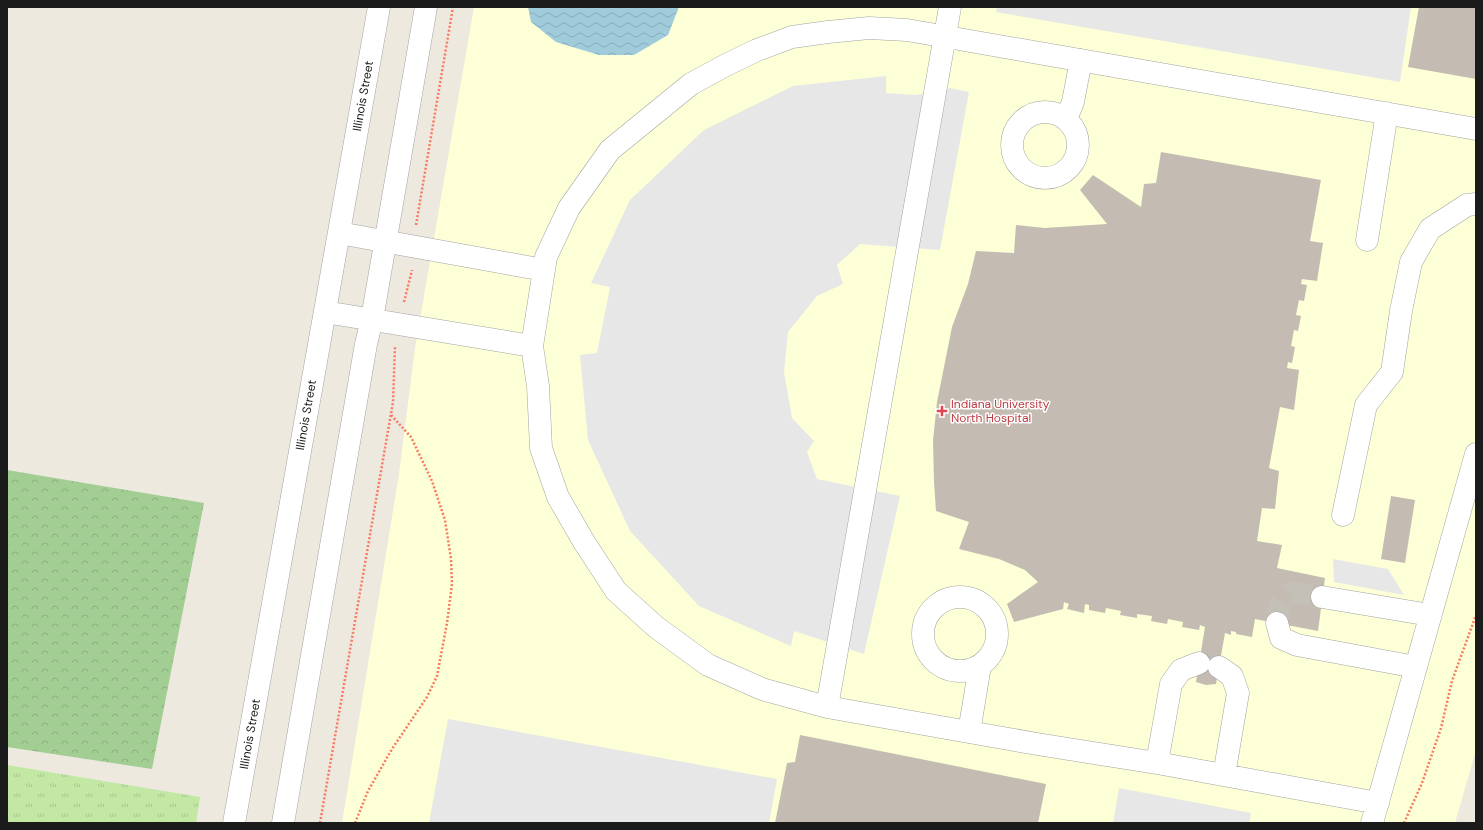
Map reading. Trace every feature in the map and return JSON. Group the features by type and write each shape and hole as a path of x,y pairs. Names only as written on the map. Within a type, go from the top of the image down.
{"street":[{"name":"Illinois Street","path":"234,823 379,7"},
{"path":"283,823 426,7"},
{"path":"827,707 950,7"},
{"path":"1476,129 907,30 869,28 828,32 792,38 757,50 726,64 691,84 610,150 569,208 546,257 532,346 538,386 541,448 558,497 584,542 616,591 656,627 708,665 762,689 827,707 1224,775 1375,813 1476,454"},
{"path":"1066,119 1073,102 1081,60"},
{"path":"1367,240 1387,113"},
{"path":"1342,515 1366,405 1392,372 1401,311 1411,262 1430,229 1467,205 1476,204"},
{"path":"339,233 544,270"},
{"path":"325,312 532,346"},
{"path":"1322,597 1430,615"},
{"path":"1277,623 1281,638 1297,645 1416,667"},
{"path":"1157,763 1171,684 1181,670 1209,665 1232,676 1238,693 1224,775"},
{"path":"969,732 980,666"}],"path":[{"path":"320,823 391,415 394,386 395,346 412,270 413,246 417,216 453,7"},
{"path":"355,823 368,791 392,749 427,697 437,676 447,624 452,584 451,559 445,520 432,481 411,437 391,415"},
{"path":"1404,823 1422,783 1441,728 1452,681 1476,615"}],"shaded area":[{"name":"Indiana University North Hospital","path":"474,7 1476,7 1476,750 1455,823 342,823 399,474 415,348"},
{"path":"997,7 1411,7 1400,82 996,12"},
{"path":"886,76 886,93 916,95 950,88 969,92 940,250 860,244 837,265 843,284 817,296 788,332 784,372 792,418 814,441 807,452 817,479 900,496 864,654 794,631 791,646 699,606 630,531 588,440 580,355 597,353 610,287 591,283 630,200 704,130 793,86"},
{"path":"1333,559 1388,569 1404,595 1334,582"},
{"path":"448,719 777,779 769,823 429,823"},
{"path":"1119,788 1251,813 1249,823 1113,823"}],"green space":[{"path":"7,470 204,503 152,769 7,747"},
{"path":"7,765 200,797 196,823 7,823"}],"water":[{"path":"528,7 679,7 668,35 634,55 599,55 556,42 531,22"}],"building":[{"path":"1419,7 1476,7 1476,79 1408,67"},
{"path":"1161,152 1321,180 1310,241 1323,243 1317,281 1302,279 1301,284 1307,285 1304,301 1299,300 1296,315 1301,316 1298,331 1294,330 1291,346 1295,347 1292,363 1288,362 1287,368 1299,370 1294,410 1280,407 1269,468 1279,471 1275,509 1262,508 1257,541 1282,545 1277,568 1325,578 1318,631 1255,619 1252,637 1236,634 1236,632 1231,631 1231,635 1225,633 1216,684 1206,685 1196,682 1205,627 1200,625 1199,630 1182,627 1183,622 1168,619 1167,624 1151,621 1152,616 1137,614 1137,618 1120,615 1121,611 1106,608 1105,613 1089,610 1089,605 1085,604 1084,613 1067,609 1069,604 1064,602 1063,609 1014,622 1007,604 1038,582 1025,570 999,559 959,549 969,522 936,511 933,441 937,402 952,327 968,284 976,251 1014,253 1016,225 1045,228 1107,224 1080,190 1093,175 1141,207 1144,184 1156,183"},
{"path":"1391,496 1415,500 1405,563 1381,559"},
{"path":"800,735 1046,784 1038,823 775,823 787,763 795,762"}],"tunnel":[{"path":"1277,623 1280,605 1293,592 1322,597"}],"place":[{"name":"Indiana University North Hospital","path":"942,411"}]}
